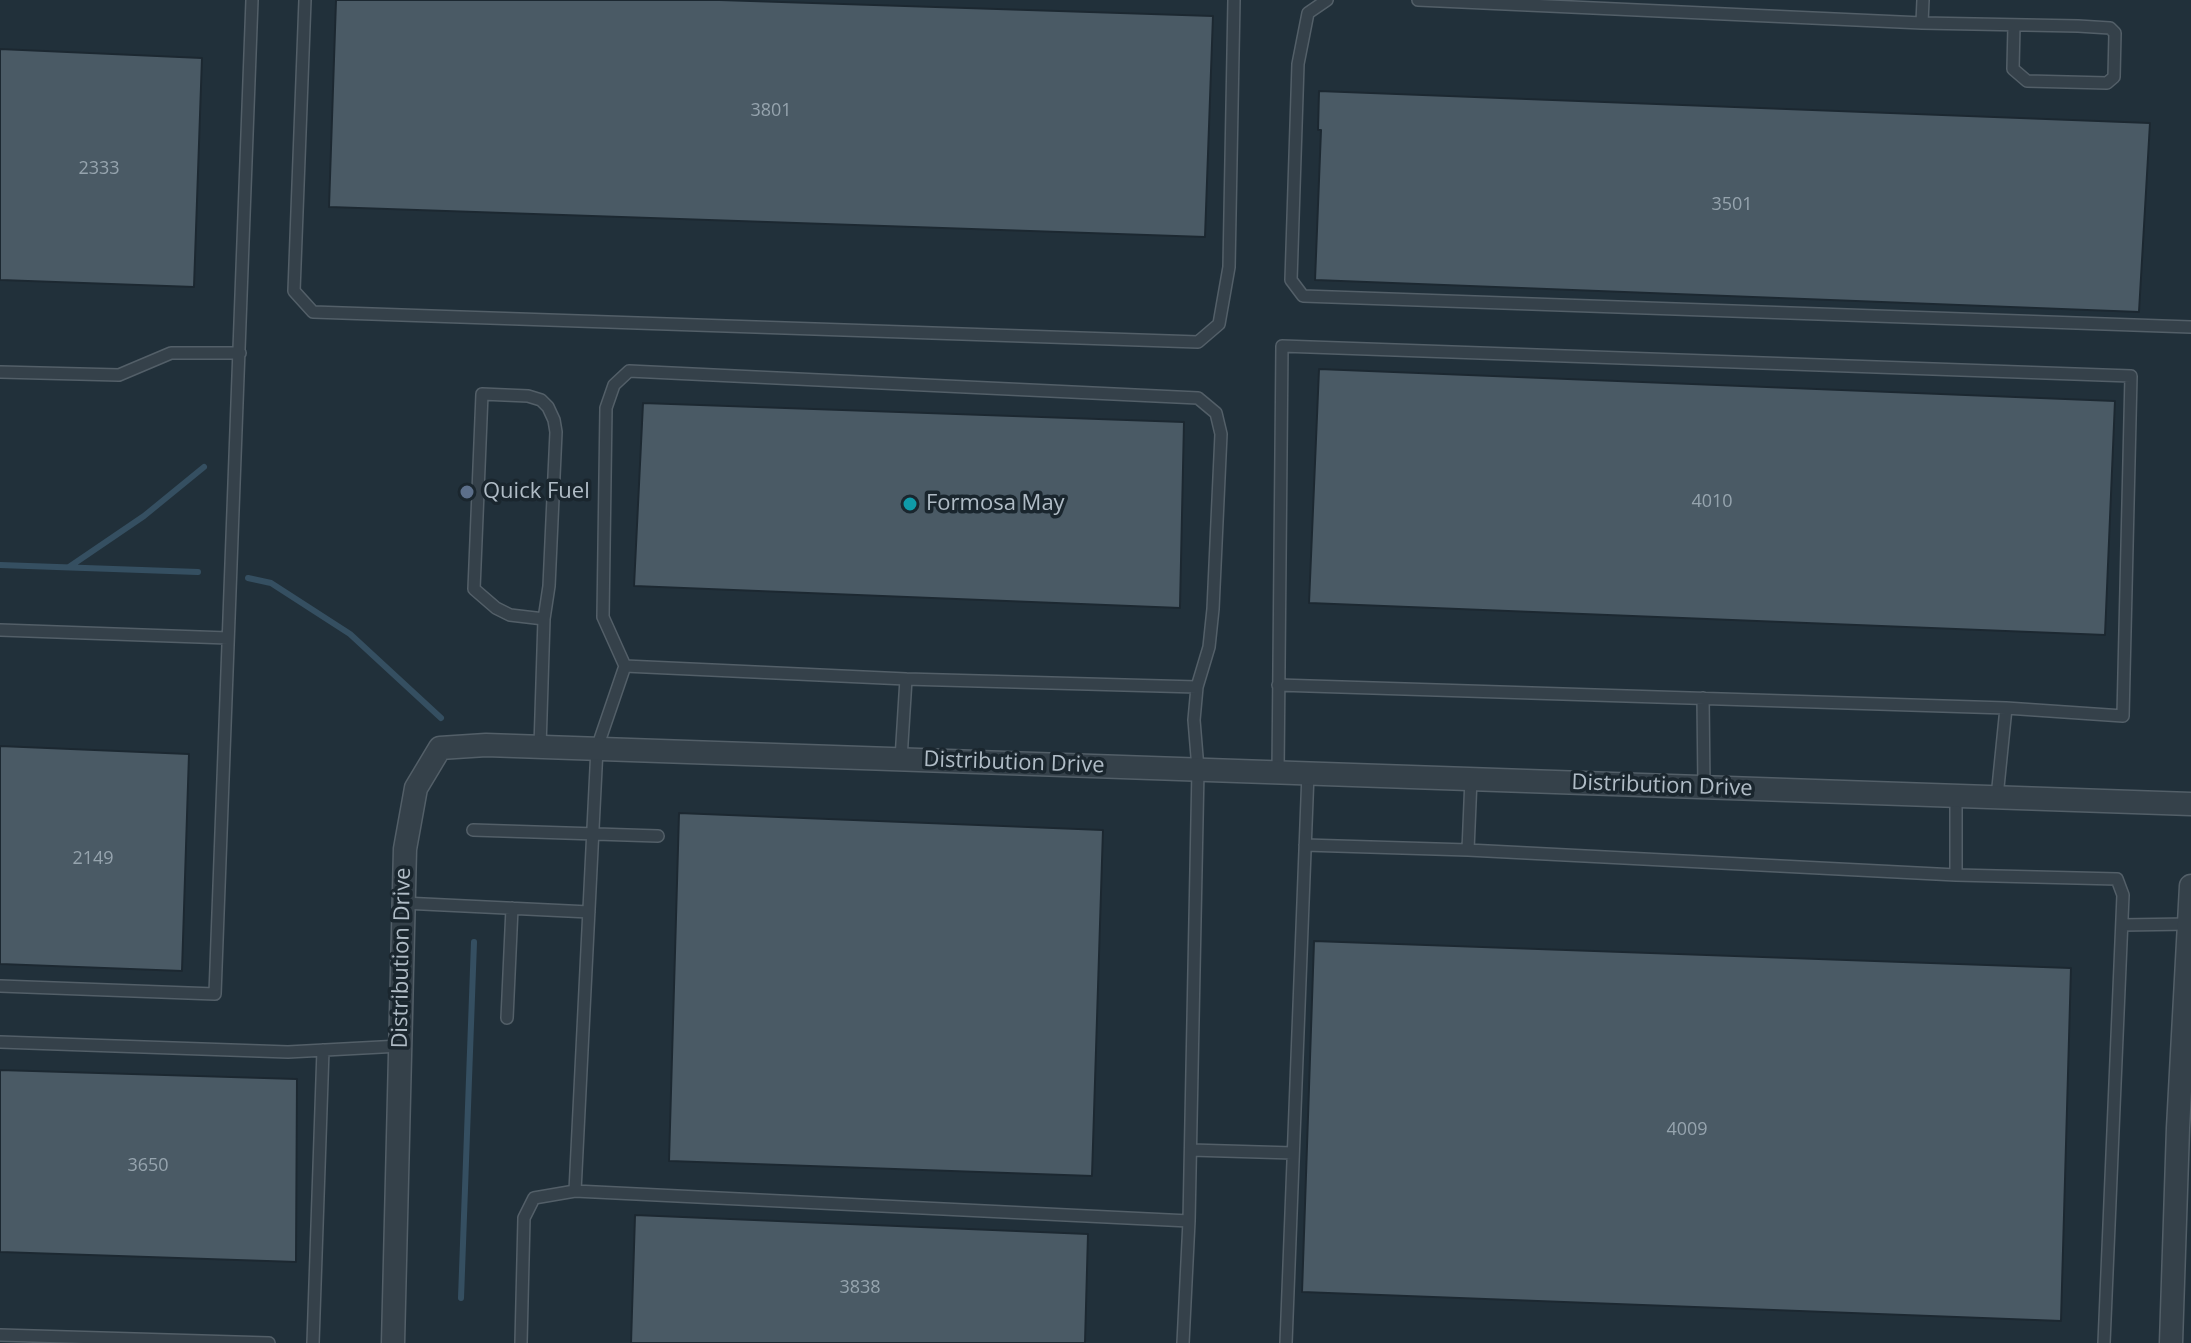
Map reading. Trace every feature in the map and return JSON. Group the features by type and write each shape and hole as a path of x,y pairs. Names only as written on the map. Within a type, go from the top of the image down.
{"street":[{"name":"Distribution Drive","path":"393,1343 405,849 416,788 440,748 486,745 597,748 2191,804"},
{"path":"2171,1343 2184,1177 2191,886"}],"lane":[{"path":"0,986 215,994 252,0 244,0"},
{"path":"305,0 294,291 313,312 1198,342 1219,324 1229,267 1234,0"},
{"path":"1327,0 1308,13 1298,64 1291,280 1303,296 2191,327"},
{"path":"1418,0 1922,23 2014,25 2110,28 2115,33 2114,77 2107,83 2027,81 2013,69 2014,25"},
{"path":"1922,23 1923,0"},
{"path":"1278,685 2006,708 2123,716 2131,376 1282,346 1278,685 1278,772"},
{"path":"0,372 119,375 171,353 240,353"},
{"path":"575,1191 597,748 625,666 603,617 606,408 614,385 629,371 1198,398 1216,413 1221,434 1213,609 1209,647 1197,687 1194,720 1198,769 1191,1150 1183,1343"},
{"path":"540,747 544,619 549,586 556,432 548,407 541,400 528,396 482,394 474,589 496,608 510,615 544,619"},
{"path":"0,630 228,638"},
{"path":"625,666 906,679 1197,687"},
{"path":"901,759 906,679"},
{"path":"1703,698 1704,787"},
{"path":"1997,797 2006,708"},
{"path":"1286,1343 1308,773"},
{"path":"1468,850 1471,779"},
{"path":"1956,796 1956,875"},
{"path":"473,830 658,836"},
{"path":"1305,845 1468,850 1956,875 2117,879 2123,895 2104,1343"},
{"path":"403,903 589,912"},
{"path":"507,1018 512,908"},
{"path":"2122,925 2189,924"},
{"path":"0,1042 288,1052 400,1046"},
{"path":"313,1343 323,1050"},
{"path":"1191,1150 1293,1153"},
{"path":"521,1343 524,1218 534,1198 575,1191 1189,1221"},
{"path":"0,1335 269,1343"}],"building":[{"path":"336,0 720,0 1213,16 1205,237 329,207"},
{"path":"0,49 202,58 194,287 0,280"},
{"path":"1319,91 2150,123 2139,312 1315,280 1321,130 1318,130"},
{"path":"1319,369 2115,401 2105,635 1309,603"},
{"name":"Formosa May","path":"643,403 1184,422 1180,608 634,586"},
{"path":"0,746 189,754 182,971 0,964"},
{"path":"679,813 1103,830 1092,1176 669,1161"},
{"path":"1314,941 2071,968 2061,1321 1302,1292"},
{"path":"0,1070 297,1079 296,1262 0,1252"},
{"path":"635,1215 1088,1234 1085,1343 631,1343"}],"waterway":[{"path":"69,567 144,516 204,467"},
{"path":"0,565 198,572"},
{"path":"248,578 271,583 350,634 441,718"},
{"path":"461,1298 474,942"}],"place":[{"name":"Quick Fuel","path":"467,492"},
{"name":"Formosa May","path":"910,504"}]}
